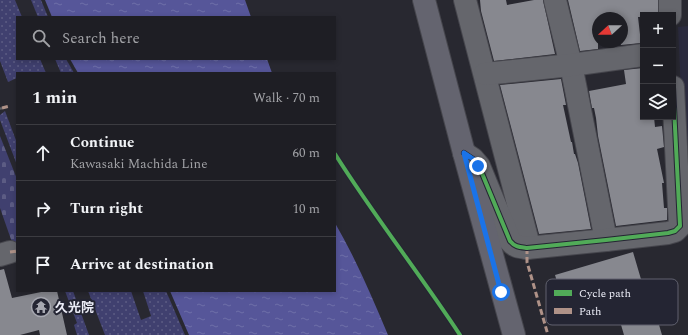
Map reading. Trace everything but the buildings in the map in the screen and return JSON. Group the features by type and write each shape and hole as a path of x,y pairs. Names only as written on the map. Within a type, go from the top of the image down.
{"main road":[{"path":"424,0 514,335"}],"street":[{"path":"465,0 527,238 527,248"},
{"path":"556,0 571,65 606,240"},
{"path":"670,0 670,12"},
{"path":"485,74 571,65 640,55"},
{"path":"464,153 473,159 478,166 510,241 513,245 518,247 527,248 668,233 675,231 680,226 675,120"}],"shaded area":[{"path":"688,26 688,227 687,227 678,27"}],"green space":[{"path":"0,0 15,0 22,16 16,16 16,60 40,60 46,72 16,72 16,78 8,82 0,61"},
{"path":"31,0 41,0 48,16 38,16"},
{"path":"55,60 67,60 73,72 61,72"},
{"path":"5,111 16,140 16,162 0,120 0,115"},
{"path":"0,136 16,176 16,247 14,248 0,208"},
{"path":"65,292 73,292 89,335 77,335 74,325 77,323"},
{"path":"88,292 131,292 141,320 151,316 143,292 166,292 185,335 105,335"}],"water":[{"path":"45,0 245,0 251,16 52,16"},
{"path":"71,60 267,60 272,72 77,72"},
{"path":"336,225 357,264 388,335 189,335 170,292 336,292"}],"marked path":[{"path":"2,108 10,106"},
{"path":"527,248 527,262 548,335"},
{"path":"10,252 16,251"}],"cycle path":[{"path":"464,153 473,159 479,166 510,241 517,246 527,248 668,233 675,231 680,226 675,120"},
{"path":"336,156 365,200 460,335"}],"place":[{"name":"久光院","path":"41,307"}],"route":[{"path":"478,166 473,159 464,153 501,292"}]}
